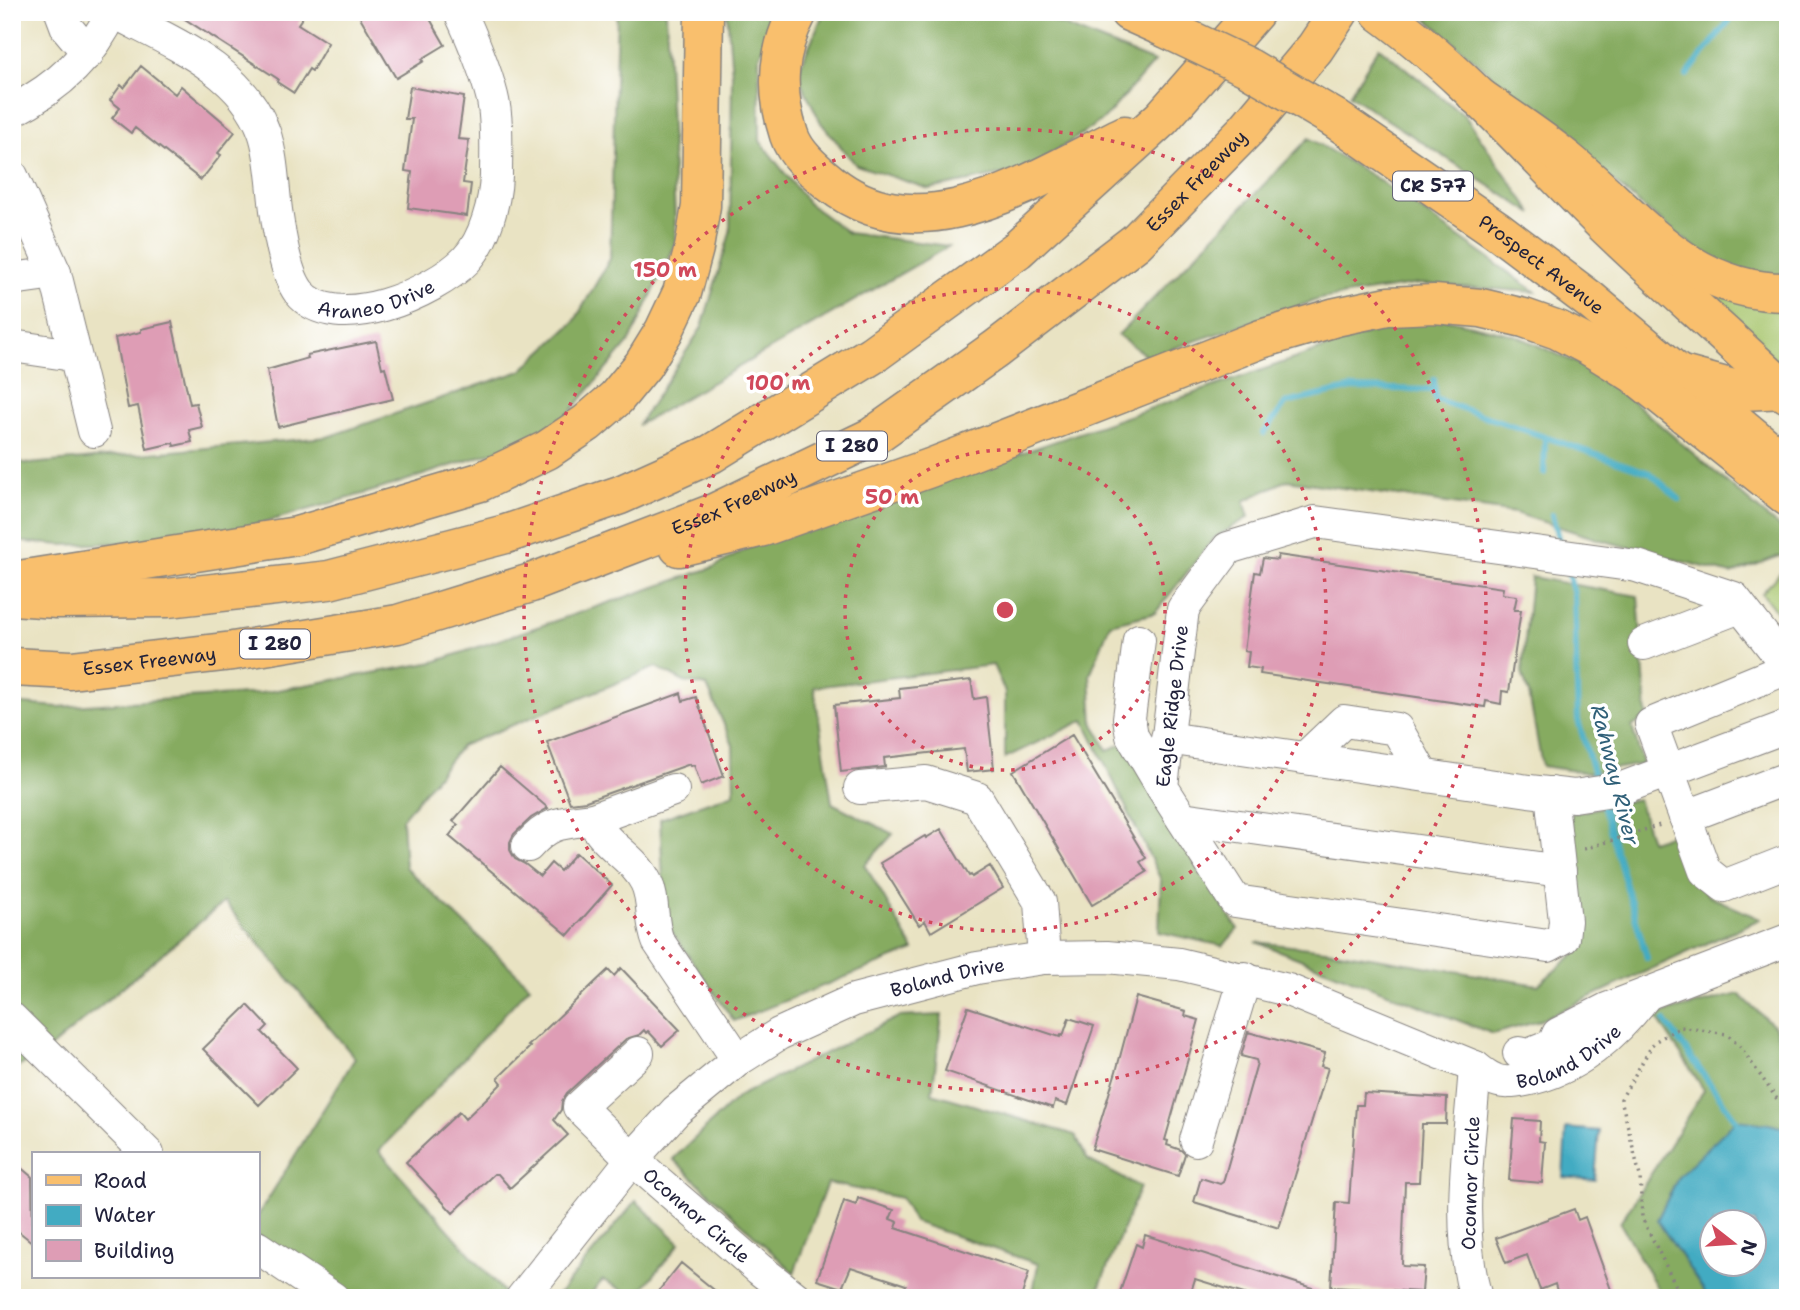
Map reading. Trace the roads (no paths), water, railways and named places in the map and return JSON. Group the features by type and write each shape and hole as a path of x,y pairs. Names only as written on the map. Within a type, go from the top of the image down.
{"main road":[{"path":"687,12 701,130"},
{"path":"12,581 297,536 480,482 547,450 587,423 616,398 643,365 664,331 681,293 694,248 701,206 704,12"},
{"path":"798,12 785,39 780,67 779,96 784,120 791,141 804,160 841,192 861,203 913,214 971,205 1029,183 1162,118"},
{"name":"Prospect Avenue","path":"1129,12 1249,68 1334,118 1497,230 1590,300 1788,466"},
{"path":"12,596 57,599 168,598 329,580 506,534 620,495 711,454 872,355 1017,250 1162,118 1255,12"},
{"name":"Essex Freeway","path":"12,667 71,670 247,649 398,624 531,583 714,513 872,437 996,349 1136,242 1247,129 1315,48 1339,12"},
{"path":"1315,48 1353,12"},
{"path":"1392,21 1476,95 1606,225 1786,391"},
{"path":"1476,95 1567,160 1662,247 1698,270 1732,285 1769,292 1788,292"},
{"path":"531,583 762,527 930,468 1262,339 1336,317 1388,306 1434,304 1481,308 1524,318 1558,330 1633,373 1788,497"},
{"path":"1682,375 1741,391 1786,391"}],"street":[{"path":"61,12 67,28 88,52"},
{"path":"12,110 46,91 64,77 88,52 113,12"},
{"name":"Araneo Drive","path":"113,12 199,58 228,81 251,105 265,133 279,227 291,277 299,292 310,301 330,309 350,312 391,304 443,279 468,259 489,215 496,180 493,98 460,12"},
{"path":"12,176 55,273 73,355 94,431"},
{"path":"12,279 55,273"},
{"path":"12,345 73,355"},
{"name":"Eagle Ridge Drive","path":"1551,793 1565,921 1563,938 1548,946 1235,901 1162,787 1183,609 1228,548 1315,522 1637,566 1734,598 1788,668"},
{"path":"1644,644 1741,607"},
{"path":"1139,640 1129,718 1132,736 1162,787"},
{"path":"1788,668 1651,724 1704,871 1724,886 1788,861"},
{"path":"1306,758 1344,721 1397,729 1423,775"},
{"path":"1167,737 1574,796 1669,772 1788,726"},
{"path":"1685,817 1788,778"},
{"path":"860,788 926,782 977,798 1040,902 1044,958"},
{"path":"528,846 541,830 559,824 593,819 673,790"},
{"path":"1182,818 1560,871"},
{"path":"593,819 598,832 634,865 645,880 651,894 653,927 658,941 738,1060"},
{"name":"Boland Drive","path":"1475,1067 1497,1057 1519,1053 1528,1055 1553,1045 1563,1032 1607,1009 1788,940"},
{"name":"Boland Drive","path":"522,1298 632,1159 676,1111 738,1060 779,1034 854,1000 976,968 1044,958 1107,957 1179,964 1288,989 1475,1067 1494,1080 1514,1082 1558,1072 1580,1059 1625,1023 1647,994"},
{"path":"1196,1140 1245,978"},
{"path":"12,1018 146,1152"},
{"path":"1563,1032 1580,1059"},
{"name":"Oconnor Circle","path":"638,1053 579,1107 632,1159 795,1298"},
{"name":"Oconnor Circle","path":"1475,1067 1465,1209 1468,1272 1476,1298"},
{"path":"259,1248 333,1298"}],"water":[{"path":"1736,1120 1788,1129 1788,1298 1709,1298 1657,1220 1679,1176"},
{"path":"1566,1128 1599,1131 1595,1180 1563,1177"}],"waterway":[{"name":"Rahway River","path":"1687,75 1736,12"},
{"name":"Rahway River","path":"1434,380 1435,399 1545,437 1544,473"},
{"path":"1264,433 1286,403 1353,388 1435,390"},
{"path":"1545,437 1650,473 1679,499"},
{"name":"Rahway River","path":"1552,515 1560,545"},
{"name":"Rahway River","path":"1566,565 1574,594 1578,720 1597,785"},
{"name":"Rahway River","path":"1602,802 1647,958"},
{"name":"Rahway River","path":"1665,1021 1736,1120"}]}
